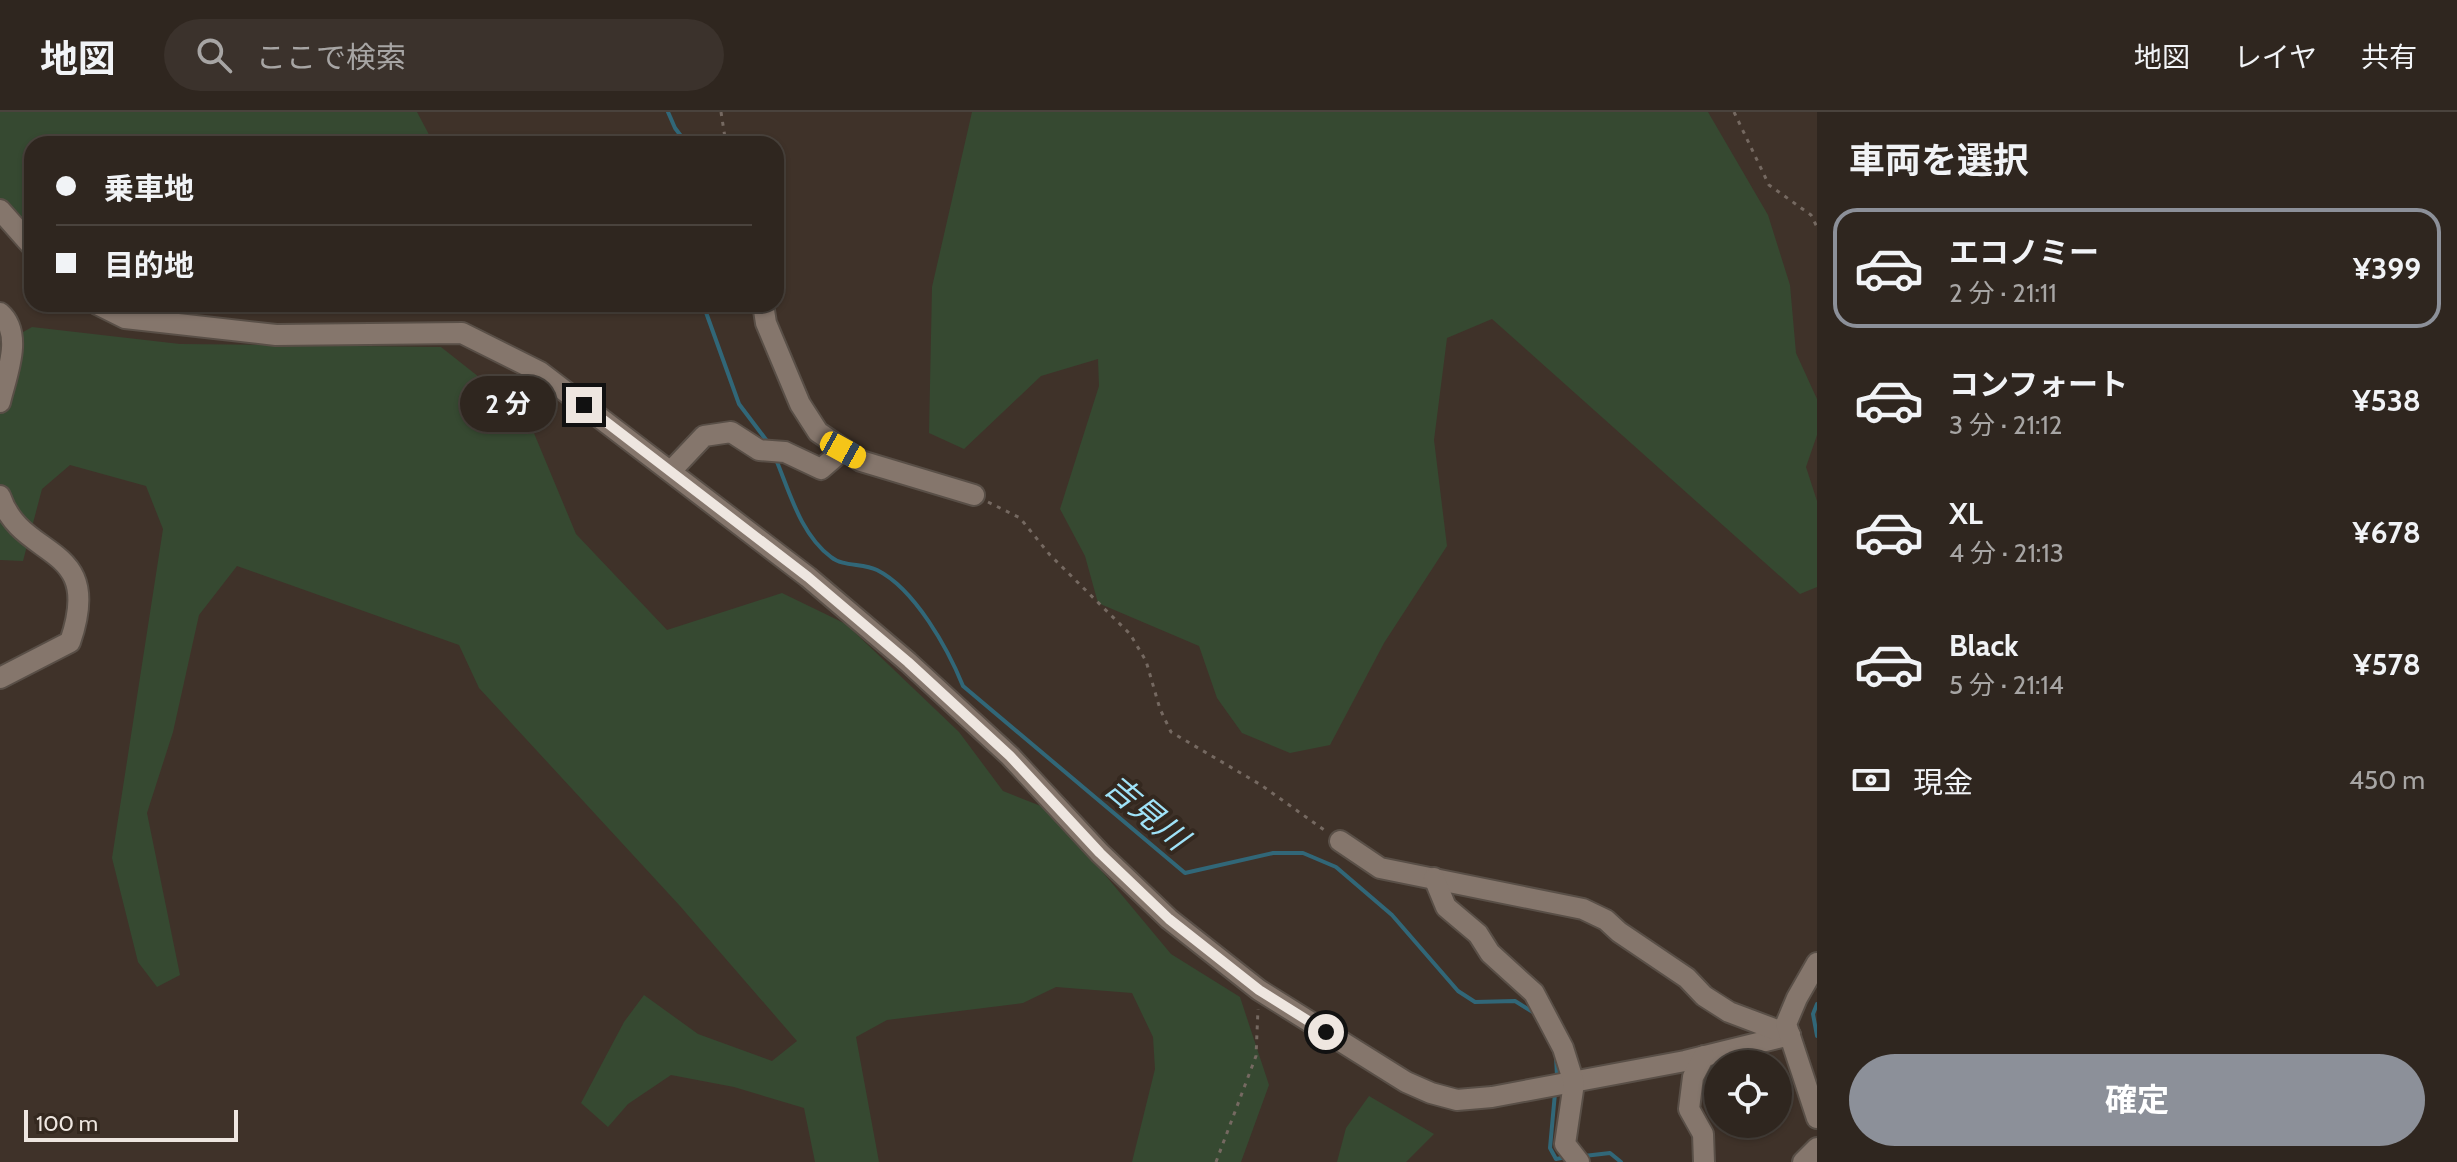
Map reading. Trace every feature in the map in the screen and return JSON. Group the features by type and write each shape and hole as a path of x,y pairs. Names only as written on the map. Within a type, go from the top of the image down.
{"street":[{"path":"0,210 24,237"},
{"path":"113,312 125,318 276,335 462,333 540,372 808,577 908,662 1010,756 1100,853 1157,908 1259,990 1406,1082 1457,1100 1492,1097 1704,1056"},
{"path":"764,312 800,404 818,432 861,461 974,495"},
{"path":"0,313 6,318 13,340 0,402"},
{"path":"671,471 704,436 731,432 759,450 785,452 821,469 843,450"},
{"path":"0,496 16,524 70,568 79,599 77,621 70,642 0,678"},
{"path":"1340,841 1380,868 1583,909 1606,920 1729,1012 1790,1035"},
{"path":"1434,878 1446,907 1478,934 1490,953 1534,993 1563,1048 1574,1083 1565,1144 1579,1162"},
{"path":"1817,963 1787,1018 1817,1118"},
{"path":"1729,1050 1790,1035"},
{"path":"1704,1056 1693,1077 1689,1109 1703,1134 1704,1162"},
{"path":"1803,1162 1817,1148"}],"path":[{"path":"721,112 725,136"},
{"path":"1734,112 1769,185 1811,215 1817,227"},
{"path":"974,495 1020,518 1050,555 1130,634 1146,661 1160,709 1171,732 1261,785 1340,841"},
{"path":"1216,1162 1256,1056 1259,990"}],"green space":[{"path":"0,112 417,112 430,136 24,136 24,234 0,203"},
{"path":"972,112 1708,112 1768,215 1790,285 1796,353 1817,399 1817,435 1806,467 1817,501 1817,587 1800,594 1492,319 1447,338 1434,440 1447,546 1384,643 1330,745 1290,753 1242,733 1217,698 1199,646 1098,603 1085,556 1060,509 1099,386 1098,359 1041,376 964,449 929,433 932,287"},
{"path":"32,327 180,344 441,347 526,414 576,534 667,630 782,593 846,624 959,732 1003,791 1051,810 1171,954 1240,997 1269,1085 1241,1162 1132,1162 1155,1069 1153,1037 1132,993 1056,987 1023,1003 887,1020 856,1037 879,1162 815,1162 804,1108 734,1087 671,1075 628,1104 608,1127 581,1103 624,1022 644,995 698,1034 772,1061 797,1041 680,906 479,688 459,645 237,566 199,615 173,732 147,813 180,975 157,987 138,962 112,858 163,529 146,486 70,465 42,489 23,561 0,560 0,345"},
{"path":"1369,1096 1434,1134 1406,1162 1337,1162 1346,1128"}],"waterway":[{"name":"吉見川","path":"668,112 681,136"},
{"name":"吉見川","path":"706,312 739,404 770,445"},
{"name":"吉見川","path":"775,457 803,524 820,547 836,560 877,570 891,579 929,621 963,686 1185,873 1273,853 1303,853 1336,867 1392,915 1458,991 1475,1002 1515,1001 1536,1014"},
{"path":"1817,1004 1813,1014 1817,1036"},
{"name":"吉見川","path":"1556,1057 1557,1076"},
{"name":"吉見川","path":"1555,1093 1550,1148 1556,1159 1567,1157"},
{"name":"吉見川","path":"1584,1156 1610,1153 1621,1162"}],"route":[{"path":"584,405 808,577 908,662 1010,756 1100,853 1169,919 1259,990 1326,1032"}]}
